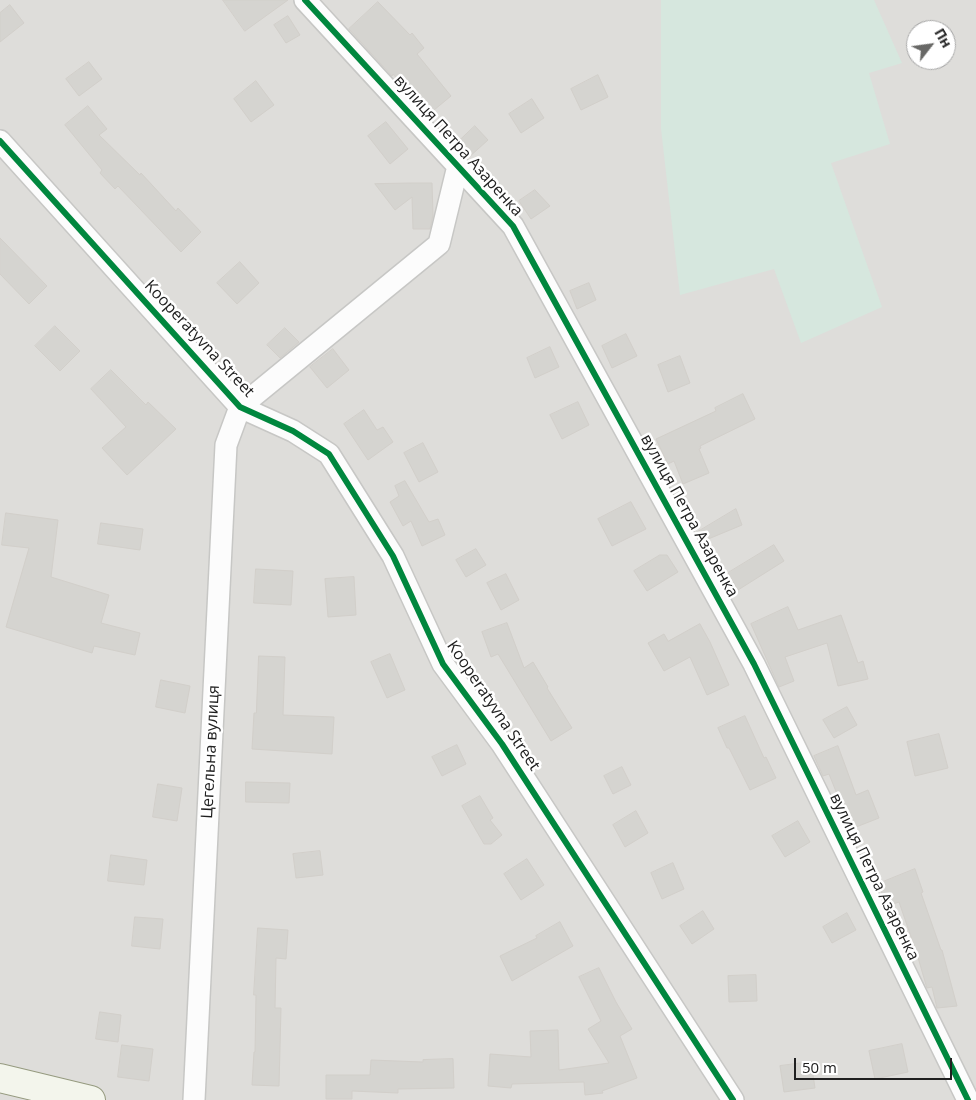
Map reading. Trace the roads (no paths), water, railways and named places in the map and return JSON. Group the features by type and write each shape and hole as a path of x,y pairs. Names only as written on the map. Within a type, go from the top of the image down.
{"street":[{"name":"вулиця Петра Азаренка","path":"305,0 514,226 754,664 968,1100"},
{"name":"Kooperatyvna Street","path":"0,142 240,407 293,431 329,454 393,556 444,664 502,744 733,1100"},
{"path":"240,407 439,244 458,166"},
{"name":"Цегельна вулиця","path":"194,1100 226,445 240,407"},
{"path":"0,1078 91,1100"}]}
